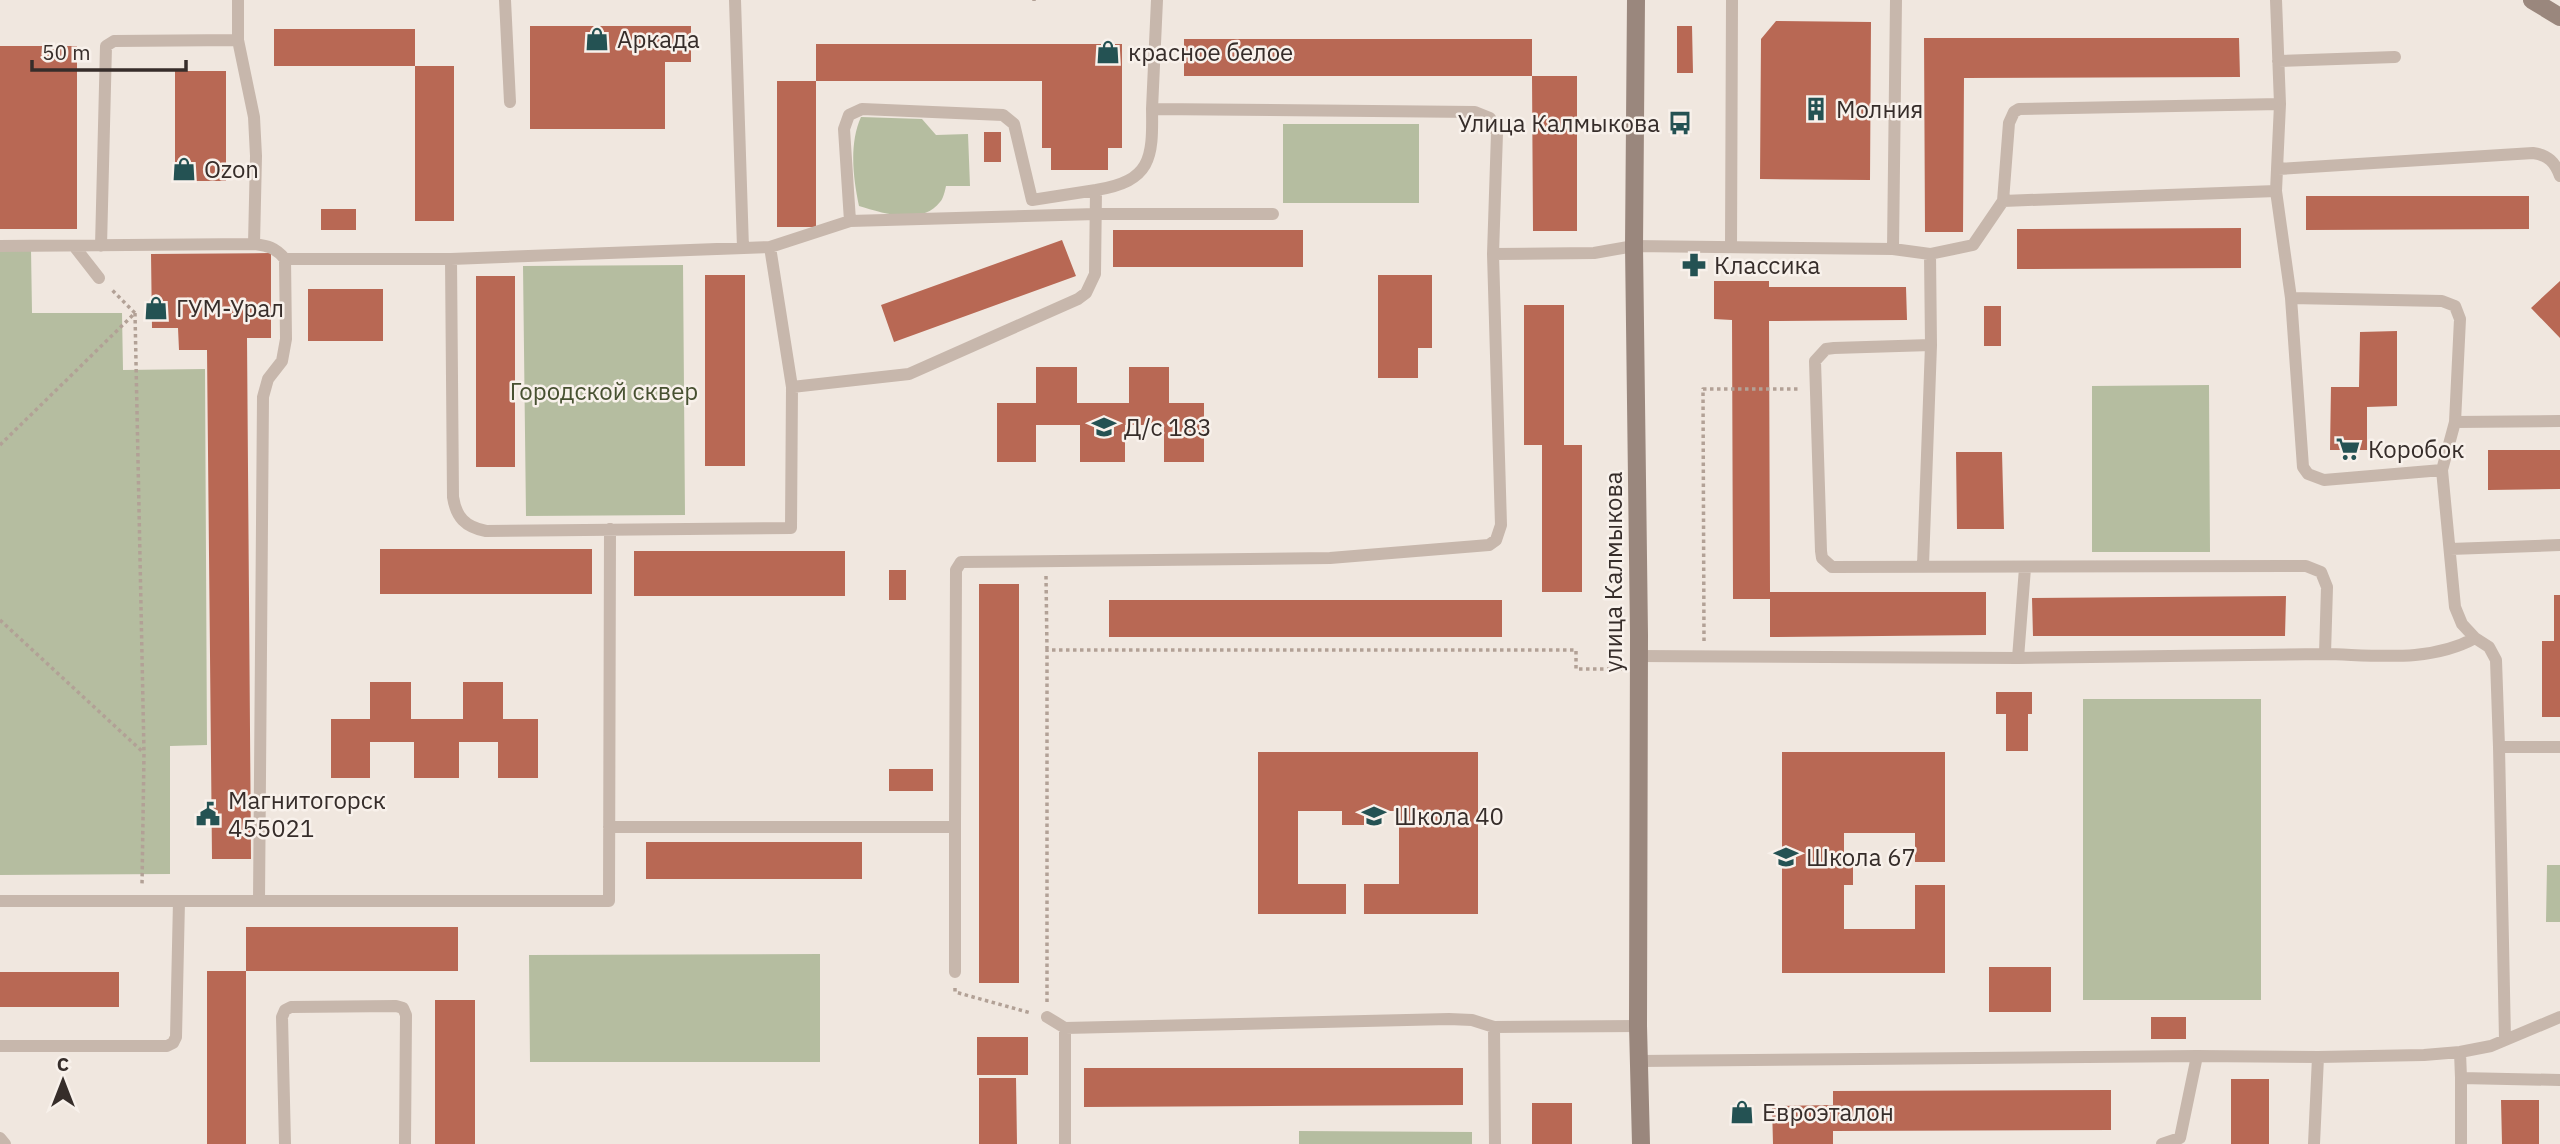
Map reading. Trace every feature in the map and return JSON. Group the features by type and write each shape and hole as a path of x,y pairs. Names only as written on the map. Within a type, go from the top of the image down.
{"main road":[{"name":"улица Калмыкова","path":"1636,0 1634,246 1639,608 1638,1026 1641,1144"},
{"path":"2532,0 2560,17"}],"lane":[{"path":"238,0 238,40 254,117 254,244"},
{"path":"505,0 510,102"},
{"path":"735,0 743,248"},
{"path":"1001,217 1032,200 1117,186 1141,172 1149,159 1153,144 1157,0"},
{"path":"1731,247 1732,0"},
{"path":"1893,249 1896,0"},
{"path":"2276,0 2280,104 2276,191 2291,298 2300,458 2308,474 2324,480 2442,470"},
{"path":"101,246 105,50 108,44 114,41 238,40"},
{"path":"2278,61 2395,57"},
{"path":"1493,254 1594,253 1634,246 1893,249 1930,254 1973,245 2003,201 2009,124 2019,109 2280,104"},
{"path":"850,221 844,129 849,115 863,109 1003,115 1014,124 1032,200"},
{"path":"955,972 956,567 965,561 1330,558 1481,546 1496,540 1501,525 1493,254 1497,133 1495,125 1483,114 1152,109"},
{"path":"2278,169 2533,153 2543,154 2551,160 2560,176"},
{"path":"792,387 909,374 1078,299 1086,293 1096,274 1096,190"},
{"path":"2003,201 2276,191"},
{"path":"285,259 451,259 769,247 850,221 1096,214 1273,214"},
{"path":"0,246 254,244 278,250 285,259 286,339 282,361 268,379 263,397 259,901"},
{"path":"74,246 99,278"},
{"path":"451,259 453,497 455,510 462,521 473,528 486,531 791,528 792,387 769,247"},
{"path":"1923,565 1931,345 1930,254"},
{"path":"2291,298 2442,301 2455,306 2460,319 2455,422 2442,470 2455,607 2462,624 2475,638 2489,647 2496,660 2505,1040"},
{"path":"1931,345 1826,349 1815,361 1822,558 1832,567 2314,567 2326,579 2328,586 2325,654"},
{"path":"2455,422 2560,421"},
{"path":"0,901 609,901 610,529"},
{"path":"2451,549 2560,545"},
{"path":"2018,658 2025,568"},
{"path":"1638,662 1704,656 2018,658 2426,655 2475,638"},
{"path":"2499,747 2560,747"},
{"path":"609,827 955,827"},
{"path":"0,1046 167,1046 173,1043 176,1037 179,901"},
{"path":"285,1144 282,1017 285,1010 291,1007 396,1006 403,1008 406,1015 405,1144"},
{"path":"1047,1017 1065,1028 1449,1019 1472,1020 1494,1027 1638,1026"},
{"path":"1639,1061 2424,1055 2491,1046 2560,1017"},
{"path":"1494,1027 1495,1144"},
{"path":"1065,1028 1065,1144"},
{"path":"2460,1052 2461,1144"},
{"path":"2162,1144 2180,1138 2197,1056"},
{"path":"2314,1144 2318,1057"},
{"path":"2461,1078 2560,1080"},
{"path":"0,1138 5,1144"}],"path":[{"path":"99,278 135,313 144,752 142,901"},
{"path":"0,445 135,313"},
{"path":"1704,656 1703,388 1814,389"},
{"path":"955,972 955,992 1047,1017 1046,560"},
{"path":"0,620 144,752"},
{"path":"1047,650 1576,650 1576,669 1638,662"}],"green space":[{"path":"861,117 922,119 936,135 968,134 970,186 946,186 941,201 923,214 913,216 890,214 859,206 853,161 857,127"},
{"path":"1283,124 1419,124 1419,203 1283,203"},
{"path":"0,249 31,249 32,313 122,313 123,370 205,369 207,745 170,746 170,874 0,875"},
{"name":"Городской сквер","path":"683,265 685,515 526,516 523,266"},
{"path":"2209,385 2210,552 2092,552 2092,386"},
{"path":"2083,699 2261,699 2261,1000 2083,1000"},
{"path":"2547,865 2560,865 2560,922 2546,922"},
{"path":"820,954 820,1062 530,1062 529,955"},
{"path":"1299,1131 1472,1132 1472,1144 1299,1144"}],"building":[{"name":"Молния","path":"1776,21 1871,22 1870,180 1760,179 1761,39"},
{"path":"530,26 691,26 691,62 665,62 665,129 530,129"},
{"path":"1677,26 1692,26 1693,73 1677,73"},
{"path":"274,29 415,29 415,66 274,66"},
{"path":"1924,38 2239,38 2240,77 1964,78 1963,232 1925,232"},
{"path":"1184,39 1532,39 1532,76 1184,76"},
{"path":"816,44 1122,44 1122,148 1108,148 1108,170 1051,170 1051,148 1042,148 1042,81 816,81"},
{"path":"0,46 77,46 77,229 0,229"},
{"path":"415,66 454,66 454,221 415,221"},
{"path":"175,71 226,71 226,181 175,181"},
{"path":"1532,76 1577,76 1577,231 1533,231"},
{"path":"777,81 816,81 816,227 777,227"},
{"path":"984,132 1001,132 1001,162 984,162"},
{"path":"2306,196 2529,196 2529,229 2306,230"},
{"path":"321,209 356,209 356,230 321,230"},
{"path":"2241,228 2241,268 2017,269 2017,229"},
{"path":"1113,230 1303,230 1303,267 1113,267"},
{"path":"1062,240 1076,276 894,342 881,305"},
{"path":"271,253 271,338 247,338 251,859 212,859 207,350 179,350 178,328 152,328 151,254"},
{"path":"705,275 745,275 745,466 705,466"},
{"path":"1378,275 1432,275 1432,348 1418,348 1418,378 1378,378"},
{"path":"476,276 515,276 515,467 476,467"},
{"path":"1714,281 1769,281 1769,287 1906,287 1907,320 1769,321 1770,592 1986,592 1986,635 1770,637 1770,599 1733,599 1732,320 1714,319"},
{"path":"2560,281 2560,338 2531,308"},
{"path":"308,289 383,289 383,341 308,341"},
{"path":"1524,305 1564,305 1564,445 1582,445 1582,592 1542,592 1542,445 1524,445"},
{"path":"1984,306 2001,306 2001,346 1984,346"},
{"path":"2397,331 2397,406 2367,407 2367,450 2330,450 2331,387 2359,387 2360,332"},
{"path":"1036,367 1077,367 1077,403 1129,403 1129,367 1169,367 1169,403 1204,403 1204,462 1164,462 1164,425 1125,425 1125,462 1080,462 1080,425 1036,425 1036,462 997,462 997,403 1036,403"},
{"path":"2488,450 2560,450 2560,489 2488,490"},
{"path":"1956,452 2002,452 2004,529 1957,529"},
{"path":"380,549 592,549 592,594 380,594"},
{"path":"634,551 845,551 845,596 634,596"},
{"path":"889,570 906,570 906,600 889,600"},
{"path":"979,584 1019,584 1019,983 979,983"},
{"path":"2554,595 2560,595 2560,717 2542,717 2542,641 2554,641"},
{"path":"2286,596 2285,636 2033,636 2032,598"},
{"path":"1109,600 1502,600 1502,637 1109,637"},
{"path":"370,682 411,682 411,719 463,719 463,682 503,682 503,719 538,719 538,778 498,778 498,742 459,742 459,778 414,778 414,742 370,742 370,778 331,778 331,719 370,719"},
{"path":"1996,692 2032,692 2032,714 2028,714 2028,751 2006,751 2006,714 1996,714"},
{"path":"1258,752 1478,752 1478,914 1364,914 1364,884 1399,884 1399,811 1364,811 1364,825 1342,825 1342,811 1298,811 1298,884 1346,884 1346,914 1258,914"},
{"path":"1782,752 1945,752 1945,862 1915,862 1915,833 1844,833 1844,862 1853,862 1853,885 1844,885 1844,929 1915,929 1915,885 1945,885 1945,973 1782,973"},
{"path":"889,769 933,769 933,791 889,791"},
{"path":"646,842 862,842 862,879 646,879"},
{"path":"246,927 458,927 458,971 246,971"},
{"path":"1989,967 2051,967 2051,1012 1989,1012"},
{"path":"207,971 246,971 246,1144 207,1144"},
{"path":"0,972 119,972 119,1007 0,1007"},
{"path":"435,1000 475,1000 475,1144 435,1144"},
{"path":"2151,1017 2186,1017 2186,1039 2151,1039"},
{"path":"977,1037 1028,1037 1028,1075 977,1075"},
{"path":"1084,1068 1463,1068 1463,1105 1084,1107"},
{"path":"979,1078 1016,1078 1017,1144 979,1144"},
{"path":"2231,1079 2269,1079 2269,1144 2231,1144"},
{"path":"2111,1090 2111,1130 1833,1131 1833,1144 1773,1144 1772,1106 1833,1105 1833,1091"},
{"path":"2501,1100 2539,1100 2539,1144 2502,1144"},
{"path":"1532,1103 1572,1103 1572,1144 1532,1144"}],"place":[{"name":"Аркада","path":"597,39"},
{"name":"красное белое","path":"1108,52"},
{"name":"Молния","path":"1816,109"},
{"name":"Улица Калмыкова","path":"1680,123"},
{"name":"Ozon","path":"184,169"},
{"name":"Классика","path":"1694,265"},
{"name":"ГУМ-Урал","path":"156,308"},
{"name":"Д/с 183","path":"1104,427"},
{"name":"Коробок","path":"2348,449"},
{"name":"Магнитогорск 455021","path":"208,814"},
{"name":"Школа 40","path":"1374,816"},
{"name":"Школа 67","path":"1786,857"},
{"name":"Евроэталон","path":"1742,1112"}]}
